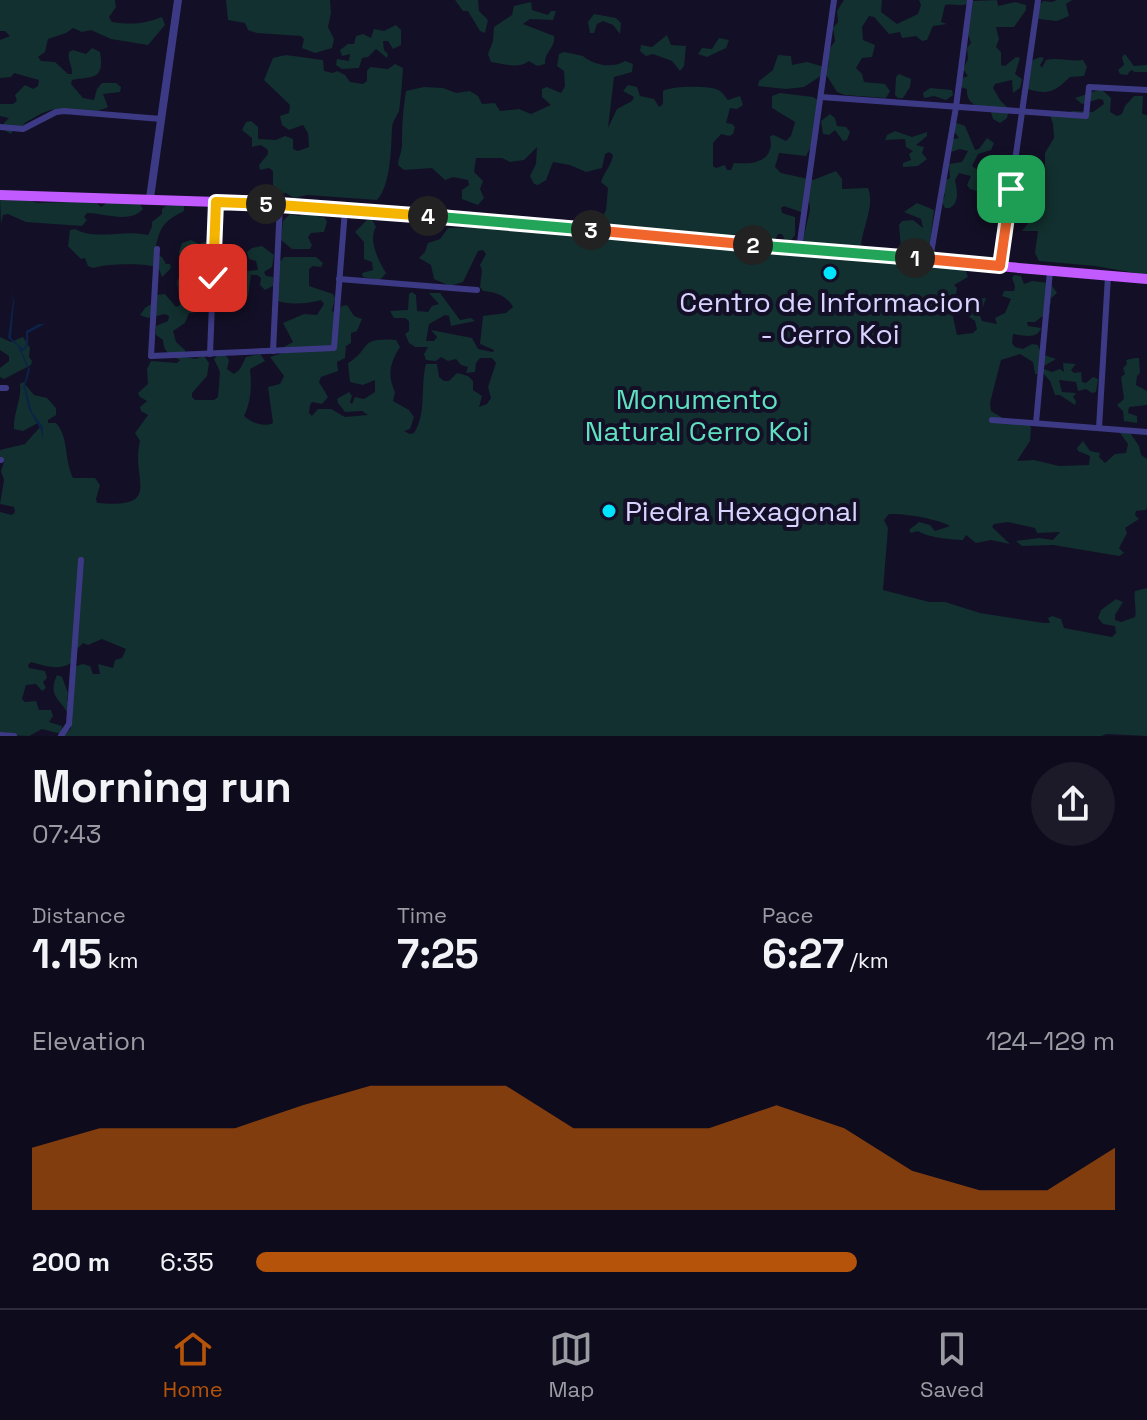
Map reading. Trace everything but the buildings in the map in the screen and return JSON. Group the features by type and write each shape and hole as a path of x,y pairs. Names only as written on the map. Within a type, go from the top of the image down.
{"main road":[{"path":"0,195 280,204 1147,279"}],"street":[{"path":"150,198 178,0"},
{"path":"799,249 834,0"},
{"path":"930,259 956,107 970,0"},
{"path":"1000,266 1038,0"},
{"path":"821,97 1086,116 1089,87 1147,90"},
{"path":"0,127 23,129 64,111 161,119"},
{"path":"210,354 216,202"},
{"path":"273,351 280,204"},
{"path":"157,249 151,356 334,348 345,210"},
{"path":"1036,423 1050,271"},
{"path":"1099,428 1108,276"},
{"path":"339,279 477,290"},
{"path":"992,420 1147,432"},
{"path":"61,736 69,724 81,560"},
{"path":"0,735 14,736"}],"green space":[{"path":"0,0 115,0 116,7 109,17 112,22 138,23 162,17 165,25 148,45 73,28 48,39 45,52 38,57 41,61 55,62 68,74 72,74 69,52 73,50 86,54 92,48 100,52 99,73 72,80 71,84 83,98 94,100 102,83 116,83 121,87 120,92 103,94 108,107 87,112 63,109 46,112 11,134 3,129 9,118 0,116 0,104 13,104 17,101 15,95 25,85 33,89 38,86 39,80 14,73 11,77 0,78 0,40 10,36 0,31"},
{"path":"226,0 330,0 328,27 334,39 332,48 315,53 302,48 304,39 301,36 248,30 245,23 228,20"},
{"path":"455,0 478,0 479,11 488,20 485,33 480,31 468,11 463,11"},
{"path":"844,0 882,0 881,12 897,24 918,14 919,0 972,0 963,5 945,5 941,22 947,24 933,26 927,40 922,41 916,36 902,38 900,32 889,34 874,17 869,16 862,27 863,40 875,45 872,57 862,58 856,68 864,82 885,84 890,91 886,98 837,92 825,73 804,87 758,86 759,81 773,70 778,55 791,56 792,65 807,62 828,68 829,50 835,41 833,28 838,22 837,11"},
{"path":"997,0 998,6 1015,2 1026,5 1014,27 996,27 999,39 996,47 1001,52 1001,65 1020,58 1015,74 1022,79 1020,88 1013,93 1012,80 995,84 993,88 1009,109 1007,118 1000,123 993,119 990,109 970,101 967,89 960,87 962,78 968,76 963,69 971,43 968,34 973,1"},
{"path":"1072,0 1066,4 1069,16 1057,21 1039,19 1034,11 1043,1"},
{"path":"531,2 532,10 548,15 556,11 553,20 530,19 523,24 554,36 545,64 537,66 529,61 521,65 491,62 488,54 494,27 512,15 514,6"},
{"path":"594,14 616,18 621,23 620,34 613,25 603,21 597,24 594,33 590,33 588,22"},
{"path":"396,25 401,30 401,45 393,49 388,41 383,41 387,58 376,49 368,57 362,58 359,68 342,69 336,65 337,59 349,61 350,54 342,56 340,50 354,44 356,36 363,34 371,38 374,29 384,31"},
{"path":"667,35 671,45 686,46 684,66 680,71 672,61 653,54 646,56 640,51 641,45 652,47"},
{"path":"719,38 729,40 726,48 707,57 698,54 702,48 712,49"},
{"path":"564,52 603,65 625,61 633,64 632,72 614,77 608,128 617,109 634,97 623,91 628,85 637,87 640,96 654,99 659,107 663,104 663,91 674,88 716,89 728,100 740,96 743,105 737,109 730,108 726,123 735,127 733,134 721,134 713,143 713,166 716,168 725,165 727,170 731,170 734,163 765,158 771,146 770,136 786,141 791,136 795,122 772,108 772,96 780,93 818,100 814,137 806,156 779,153 775,167 781,173 813,180 836,171 842,179 842,189 868,188 869,209 861,245 857,248 805,242 809,201 801,212 784,206 781,208 782,213 795,217 795,235 790,242 786,242 782,234 778,234 774,242 739,233 726,238 688,237 657,229 629,229 604,222 602,218 608,188 601,182 612,159 613,155 609,152 605,154 602,168 586,172 553,162 546,180 538,185 530,176 536,164 537,147 524,160 510,162 502,158 476,158 474,172 483,181 480,189 484,198 478,205 462,199 462,190 469,185 468,180 453,177 445,180 432,168 404,170 398,165 406,91 424,87 443,88 456,93 470,91 478,96 482,104 495,103 500,111 519,109 531,114 551,105 542,97 542,89 547,87 561,93 565,86 564,71 557,66 559,54"},
{"path":"1125,54 1134,66 1147,65 1147,72 1131,70 1127,75 1120,74 1118,70 1124,65 1122,57"},
{"path":"286,55 323,60 324,71 337,71 350,82 363,84 367,81 370,67 388,69 395,64 403,68 399,111 392,127 388,176 377,200 307,195 294,198 286,193 277,194 273,171 269,168 260,170 259,165 268,150 261,145 252,147 252,138 242,130 246,122 251,121 258,127 258,139 276,140 285,136 293,139 293,149 298,151 309,147 308,133 303,125 289,130 282,125 280,116 289,113 290,105 264,80 273,58"},
{"path":"1044,58 1040,65 1042,68 1046,60 1055,59 1083,60 1087,67 1084,76 1070,77 1051,91 1027,89 1031,61"},
{"path":"899,74 911,79 903,98 895,95"},
{"path":"930,88 952,90 953,95 946,100 934,96 924,98 923,93"},
{"path":"1101,89 1111,98 1110,112 1117,116 1122,114 1134,96 1143,96 1142,114 1147,115 1147,275 1039,261 1035,253 1038,231 1022,231 1032,218 1042,217 1040,196 1034,192 1035,184 1018,184 1016,177 1025,174 1032,179 1045,167 1045,153 1054,138 1050,115 1066,115 1072,111 1093,112 1104,104 1103,100 1082,104 1075,98"},
{"path":"830,114 837,126 846,127 850,132 847,140 843,141 835,130 829,135 823,134 821,121"},
{"path":"957,123 965,126 975,150 987,138 994,143 991,150 978,154 972,166 979,171 983,164 988,165 990,173 984,180 988,182 1001,178 1006,160 1011,160 1013,164 1007,186 1003,189 995,185 984,193 970,189 967,185 971,176 959,173 955,180 955,202 950,208 945,208 942,192 943,182 950,178 949,164 962,162 968,151 960,149 951,152 947,149 947,140 959,138 953,130"},
{"path":"895,131 912,137 927,132 927,136 916,145 924,147 922,153 927,159 918,166 903,167 903,163 911,160 909,154 913,151 906,147 905,139 885,140"},
{"path":"0,197 25,198 37,203 94,201 101,207 108,202 125,204 138,201 143,209 124,217 87,213 84,217 87,220 82,226 26,222 8,214 3,215 1,224"},
{"path":"917,203 934,210 930,243 917,246 908,253 901,248 899,225 902,221 913,220 923,228 921,219 904,212"},
{"path":"184,206 184,211 162,228 154,254 170,264 171,268 162,277 159,269 147,265 93,268 68,246 70,230 75,229 101,235 148,235 152,222 162,214 162,209"},
{"path":"308,213 325,218 324,232 311,233 308,237 312,245 310,249 292,249 281,240 283,221 290,214 299,216"},
{"path":"372,219 376,227 373,238 375,250 386,273 380,280 363,277 362,273 373,270 372,262 364,259 364,242 355,232"},
{"name":"Monumento Natural Cerro Koi","path":"490,227 887,261 888,264 918,262 947,266 966,271 968,277 954,285 957,288 953,317 957,335 973,333 977,329 967,310 974,307 976,299 986,298 980,316 982,321 997,324 995,318 1005,313 1011,299 1002,296 1004,291 1014,291 1014,275 1021,276 1024,284 1032,281 1050,283 1057,293 1047,305 1049,315 1035,322 1027,322 1028,326 1041,328 1039,332 1029,336 1013,334 1012,343 1023,349 1032,344 1038,345 1041,354 1056,359 1044,366 1052,372 1060,369 1064,372 1063,363 1076,364 1071,370 1081,372 1082,382 1086,383 1093,377 1098,379 1096,392 1086,389 1078,391 1076,382 1059,380 1062,392 1076,393 1073,397 1075,405 1055,395 1050,381 1043,373 1035,374 1033,362 1020,354 1001,360 990,403 991,411 1011,423 1027,423 1031,427 1030,441 1017,461 1034,460 1059,466 1089,465 1090,456 1077,448 1083,441 1090,451 1100,453 1099,457 1105,463 1115,454 1126,453 1128,444 1120,433 1128,430 1141,455 1147,459 1147,507 1146,510 1136,511 1139,519 1125,528 1127,533 1119,548 1124,553 1119,556 1053,545 1022,546 1016,541 1053,540 1060,532 1037,533 1035,528 1008,522 992,527 1010,544 991,540 976,543 966,535 963,540 939,538 909,530 919,522 930,525 935,531 950,526 921,517 889,514 884,520 888,528 883,590 929,602 945,602 980,613 1044,623 1050,623 1048,618 1052,616 1061,619 1064,628 1112,637 1116,633 1115,626 1103,624 1098,618 1101,610 1116,599 1123,602 1115,620 1121,622 1135,617 1135,591 1147,588 1147,736 64,736 71,728 68,714 54,693 54,682 57,675 62,677 70,703 74,667 83,664 90,666 93,674 100,674 98,664 113,668 115,660 122,658 126,649 102,639 88,645 83,643 71,655 71,663 61,667 31,662 28,665 29,668 45,671 47,678 43,682 46,688 42,691 36,684 26,685 22,699 25,702 36,701 39,710 51,710 53,716 49,722 62,726 61,734 42,729 29,736 0,735 0,512 12,515 15,512 14,507 0,504 4,462 0,450 25,444 40,427 38,423 23,431 14,429 20,384 23,382 34,395 47,398 56,408 56,415 48,423 56,423 60,429 73,478 95,478 100,485 97,503 118,504 138,496 140,441 135,433 148,415 140,407 147,401 138,393 148,384 147,369 151,361 177,363 180,360 168,353 163,340 156,335 156,326 168,321 169,316 148,318 140,315 153,303 156,295 165,294 176,307 180,305 177,282 182,270 179,252 182,243 191,240 199,244 210,240 212,244 204,255 199,255 196,247 192,246 192,266 209,269 212,278 210,291 219,301 216,309 189,313 185,323 173,331 186,357 195,359 204,356 209,363 207,376 192,393 195,400 214,400 218,397 220,372 214,359 218,355 226,356 229,360 227,369 234,374 246,357 260,354 265,361 250,369 250,393 244,416 257,424 273,423 268,387 280,384 284,376 270,357 282,353 282,348 293,342 283,323 304,314 317,315 324,304 321,300 300,304 278,301 278,264 284,257 316,257 323,263 321,267 309,269 309,286 333,294 332,311 336,313 347,305 354,316 362,319 357,331 351,333 345,358 337,362 338,371 321,377 319,382 328,397 322,404 312,402 309,413 312,416 318,409 331,409 345,417 368,415 362,411 345,412 338,403 337,399 349,392 352,404 355,397 364,399 375,392 375,380 363,385 350,382 348,363 370,342 396,340 400,347 391,369 395,392 393,401 409,410 414,417 410,429 404,431 414,433 421,417 426,364 437,364 439,377 444,381 449,381 457,373 468,376 473,381 473,390 482,396 479,407 491,398 488,387 496,363 492,358 480,358 475,372 466,373 468,367 456,359 448,361 441,357 436,361 426,360 424,354 428,347 415,347 405,334 409,331 409,321 394,318 390,311 408,310 409,294 412,292 416,295 417,311 428,312 432,306 439,304 429,293 440,293 460,320 471,318 475,321 451,326 449,316 445,315 429,324 426,341 434,341 437,337 431,330 472,338 478,349 493,352 480,344 483,316 506,313 513,307 504,297 483,291 480,287 480,265 486,254 483,250 478,251 463,282 450,286 434,279 431,265 419,258 428,243 440,239 448,228"},
{"path":"262,246 274,255 272,267 264,272 266,276 273,277 273,286 265,290 260,285 261,278 251,275 248,296 236,302 234,311 225,308 224,302 231,299 231,286 236,282 243,284 247,271 258,270 256,261 249,259 247,252"},
{"path":"0,337 11,342 23,337 30,348 32,361 31,365 4,379 0,377 0,368 9,361 9,356 0,350"},
{"path":"1139,358 1140,373 1136,385 1147,391 1147,405 1129,407 1128,413 1137,416 1137,423 1124,421 1123,411 1117,405 1124,399 1121,377 1125,374 1123,368 1126,360"}],"water":[{"path":"10,284 14,301 11,338 23,349 26,331 45,324 28,333 28,346 22,352 30,370 25,386 32,412 43,427 43,443 23,387 28,369 18,346 8,338 13,300"}],"place":[{"name":"Centro de Informacion - Cerro Koi","path":"830,273"},
{"name":"Piedra Hexagonal","path":"609,511"}],"route":[{"path":"213,278 216,202 280,204 1000,266 1011,189"}]}
